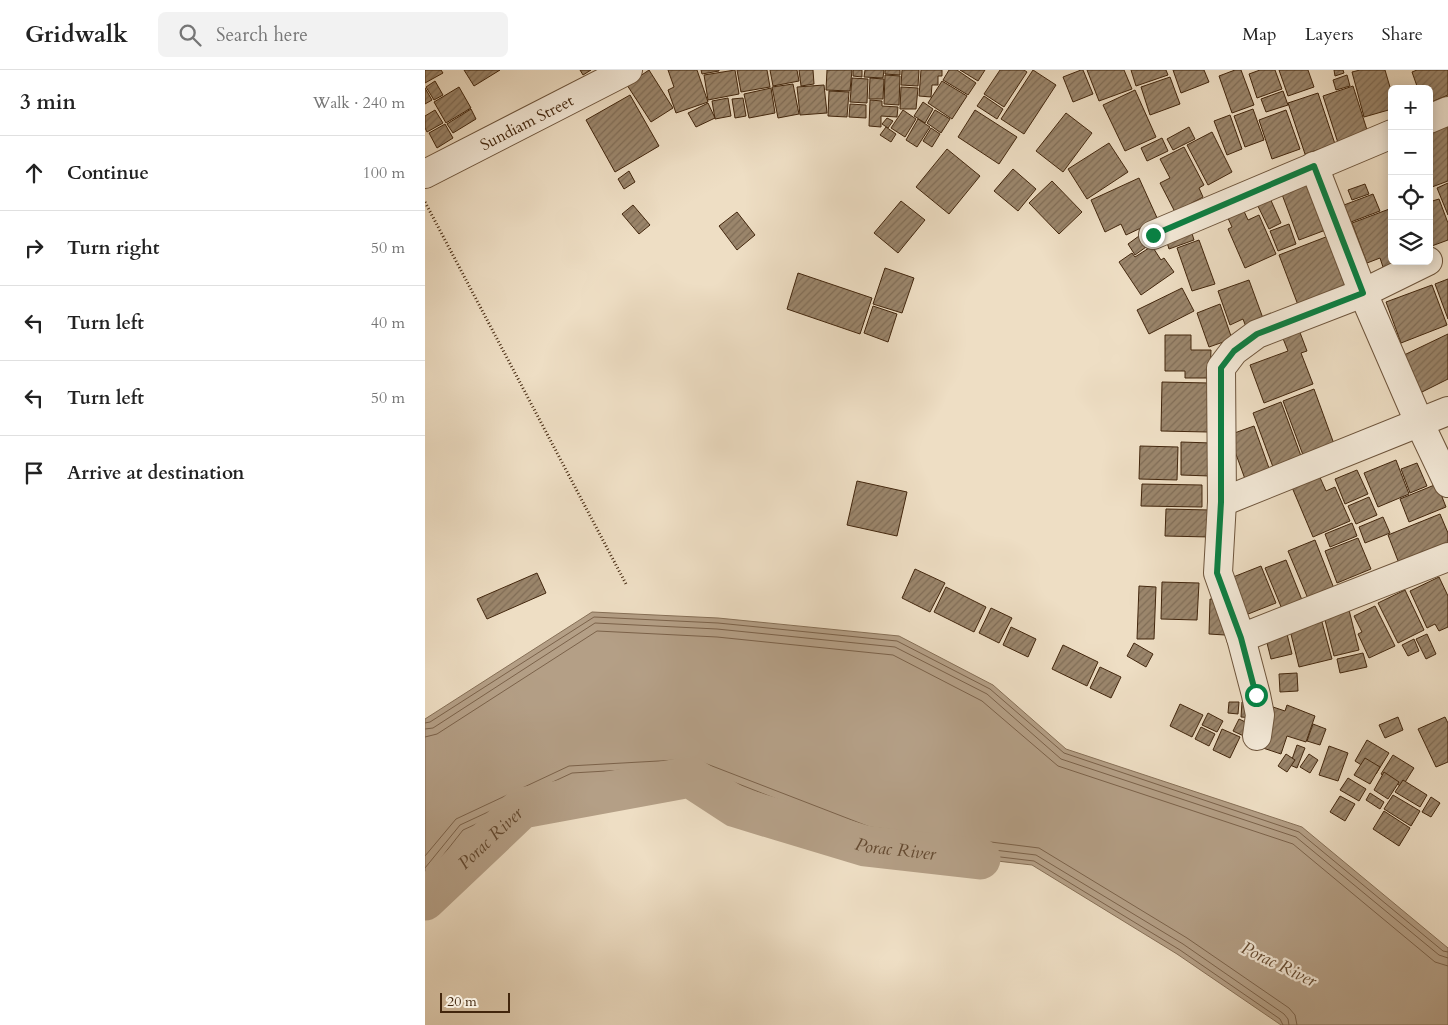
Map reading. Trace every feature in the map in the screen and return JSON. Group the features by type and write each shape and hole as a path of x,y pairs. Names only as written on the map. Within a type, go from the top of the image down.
{"street":[{"name":"Sundiam Street","path":"425,174 628,70"},
{"path":"1433,117 1448,111"},
{"path":"1153,235 1388,136"},
{"path":"1314,166 1363,293 1419,422 1448,483"},
{"path":"1433,259 1448,251"},
{"path":"1257,736 1259,715 1241,638 1217,573 1221,502 1221,368 1234,351 1257,334 1363,293 1421,265"},
{"path":"1221,502 1448,410"},
{"path":"1241,638 1448,557"}],"path":[{"path":"425,202 627,584"}],"water":[{"path":"592,612 718,618 899,636 993,685 1066,749 1302,827 1448,948 1448,1025 1281,1025 1177,954 1032,865 865,846 690,777 576,783 466,835 425,886 425,719"}],"building":[{"path":"425,70 441,70 443,73 425,83"},
{"path":"464,70 500,70 474,86"},
{"path":"580,70 591,70 583,75"},
{"path":"649,70 673,108 651,122 627,85"},
{"path":"668,70 697,70 708,102 676,113 668,90 674,87"},
{"path":"701,70 719,70 719,71 702,74"},
{"path":"735,70 739,94 708,100 704,75"},
{"path":"737,70 767,70 770,87 741,92"},
{"path":"770,70 797,70 799,81 773,86"},
{"path":"799,70 813,70 814,84 801,86"},
{"path":"827,70 852,70 850,91 826,90"},
{"path":"853,70 862,70 862,77 853,76"},
{"path":"865,70 884,70 883,78 864,77"},
{"path":"885,70 900,70 900,75 885,74"},
{"path":"902,70 919,70 918,86 901,85"},
{"path":"921,70 942,70 942,76 938,76 938,85 932,85 931,97 919,96"},
{"path":"949,70 957,70 976,83 968,95 943,80"},
{"path":"960,70 985,70 978,81"},
{"path":"1000,70 1024,70 1027,72 1004,107 984,94"},
{"path":"1033,70 1056,85 1024,134 1001,119"},
{"path":"1083,70 1093,94 1073,102 1063,77"},
{"path":"1087,70 1124,70 1132,89 1099,101"},
{"path":"1131,70 1166,70 1168,75 1136,86"},
{"path":"1173,70 1204,70 1209,82 1181,93"},
{"path":"1235,70 1241,70 1254,105 1232,113 1219,76"},
{"path":"1260,70 1275,70 1282,89 1257,98 1249,74"},
{"path":"1279,70 1308,70 1314,87 1288,96"},
{"path":"1334,70 1343,70 1344,73 1335,76"},
{"path":"1360,70 1385,70 1389,85 1388,110 1364,117 1352,72"},
{"path":"1417,70 1448,70 1448,95 1433,101 1433,85 1417,85 1412,72"},
{"path":"885,75 900,76 899,105 884,104"},
{"path":"1347,75 1350,86 1336,90 1333,80"},
{"path":"1170,77 1180,104 1150,115 1141,87"},
{"path":"852,78 868,79 867,103 850,102"},
{"path":"870,78 884,79 883,99 869,99"},
{"path":"435,81 443,95 434,100 426,87"},
{"path":"942,81 967,96 952,119 928,103"},
{"path":"793,84 799,114 778,118 772,87"},
{"path":"824,85 827,113 800,115 797,87"},
{"path":"1353,86 1368,133 1338,143 1323,96"},
{"path":"459,87 471,108 446,123 434,102"},
{"path":"901,87 918,88 916,109 900,109"},
{"path":"425,88 432,100 425,104"},
{"path":"771,88 775,113 749,118 744,94"},
{"path":"1135,90 1156,137 1125,151 1103,105"},
{"path":"829,91 849,92 847,117 828,116"},
{"path":"1283,91 1288,105 1266,112 1261,99"},
{"path":"1318,93 1335,144 1305,154 1288,103"},
{"path":"630,95 659,146 615,172 586,120"},
{"path":"984,96 1003,109 997,119 977,106"},
{"path":"728,98 731,116 715,119 712,101"},
{"path":"743,98 746,116 735,118 732,99"},
{"path":"870,100 882,101 882,106 898,107 897,117 881,116 881,127 869,126"},
{"path":"923,102 933,109 925,123 914,116"},
{"path":"708,103 715,118 696,127 688,113"},
{"path":"850,104 866,105 866,118 849,117"},
{"path":"471,109 476,119 453,133 447,124"},
{"path":"1253,109 1264,140 1245,147 1234,116"},
{"path":"435,110 443,123 427,132 425,116"},
{"path":"903,110 916,119 905,137 891,128"},
{"path":"935,110 950,119 941,133 927,123"},
{"path":"975,110 1017,137 999,164 958,137"},
{"path":"1286,110 1300,149 1272,159 1259,120"},
{"path":"1066,113 1092,133 1063,172 1036,151"},
{"path":"1230,115 1242,149 1227,155 1214,121"},
{"path":"887,118 893,121 888,128 882,124"},
{"path":"918,119 930,127 917,147 906,140"},
{"path":"445,124 453,138 437,148 429,133"},
{"path":"1448,124 1448,181 1433,187 1433,130"},
{"path":"886,127 896,134 891,142 880,135"},
{"path":"1189,127 1195,139 1173,150 1167,139"},
{"path":"931,128 940,134 932,147 923,141"},
{"path":"1212,132 1232,172 1208,185 1187,145"},
{"path":"1162,138 1168,151 1147,161 1141,148"},
{"path":"1109,143 1128,172 1087,199 1068,169"},
{"path":"1184,147 1204,185 1199,188 1203,197 1175,212 1160,183 1170,178 1160,159"},
{"path":"947,149 980,176 949,214 916,187"},
{"path":"1013,169 1036,189 1018,211 994,191"},
{"path":"629,171 635,182 624,189 618,179"},
{"path":"1311,177 1331,228 1299,240 1280,189"},
{"path":"1139,178 1158,220 1126,235 1121,224 1105,232 1091,200"},
{"path":"1052,181 1082,212 1059,234 1029,203"},
{"path":"1448,183 1448,215 1437,188"},
{"path":"1365,184 1369,194 1352,200 1348,190"},
{"path":"1373,194 1380,211 1351,222 1344,205"},
{"path":"1269,196 1281,223 1269,229 1256,202"},
{"path":"1439,199 1448,223 1448,240 1433,246 1433,220 1433,201"},
{"path":"901,201 925,220 898,253 874,233"},
{"path":"633,205 650,225 639,234 622,214"},
{"path":"1243,209 1248,220 1259,215 1276,254 1245,268 1228,229 1232,227 1227,216"},
{"path":"1388,210 1388,265 1383,267 1380,258 1367,263 1352,223"},
{"path":"737,212 755,235 737,250 719,226"},
{"path":"1289,224 1296,244 1278,251 1270,231"},
{"path":"1190,227 1194,240 1169,249 1165,236"},
{"path":"1331,235 1350,285 1298,305 1279,255"},
{"path":"1139,236 1146,247 1135,255 1128,244"},
{"path":"1199,240 1215,284 1192,291 1177,248"},
{"path":"1152,246 1161,260 1164,258 1174,272 1141,295 1119,262 1132,253 1135,257"},
{"path":"885,268 914,278 902,313 873,304"},
{"path":"798,273 872,298 860,334 787,309"},
{"path":"1448,279 1448,319 1435,284"},
{"path":"1249,280 1264,321 1246,327 1243,319 1230,325 1218,291"},
{"path":"1432,285 1447,325 1401,343 1386,302"},
{"path":"1182,288 1194,311 1149,334 1137,310"},
{"path":"1220,304 1232,339 1209,347 1197,313"},
{"path":"873,306 897,314 888,342 864,333"},
{"path":"1299,330 1307,351 1301,353 1313,384 1264,403 1250,365 1288,351 1282,336"},
{"path":"1448,334 1448,379 1420,393 1402,356"},
{"path":"1165,335 1191,335 1191,350 1211,350 1210,378 1185,378 1185,371 1165,371"},
{"path":"1162,382 1209,383 1208,432 1161,431"},
{"path":"1314,389 1334,444 1303,455 1283,401"},
{"path":"1281,402 1301,456 1273,467 1253,413"},
{"path":"1254,426 1270,471 1245,479 1229,435"},
{"path":"1181,442 1211,443 1210,476 1181,475"},
{"path":"1140,446 1178,447 1177,480 1139,479"},
{"path":"1396,460 1409,494 1378,507 1364,473"},
{"path":"1417,463 1427,486 1410,493 1401,469"},
{"path":"1357,470 1368,494 1345,504 1335,479"},
{"path":"1318,473 1326,491 1335,487 1350,521 1313,537 1291,485"},
{"path":"857,481 907,492 897,536 847,525"},
{"path":"1142,484 1202,485 1202,507 1141,506"},
{"path":"1437,484 1446,507 1409,522 1400,499"},
{"path":"1369,497 1377,515 1356,524 1348,506"},
{"path":"1166,509 1210,510 1210,537 1165,536"},
{"path":"1440,514 1448,533 1448,546 1400,566 1388,535"},
{"path":"1383,517 1390,533 1365,543 1359,527"},
{"path":"1352,523 1357,536 1330,547 1325,534"},
{"path":"1358,538 1371,569 1337,583 1325,551"},
{"path":"1315,540 1335,591 1309,601 1288,551"},
{"path":"1286,560 1302,600 1282,609 1265,568"},
{"path":"1261,566 1276,603 1238,618 1223,581"},
{"path":"915,569 945,583 930,612 902,598"},
{"path":"537,573 546,593 487,619 477,599"},
{"path":"1439,577 1448,596 1448,627 1439,631 1435,624 1427,628 1410,591"},
{"path":"1162,582 1199,583 1197,620 1161,619"},
{"path":"1139,586 1156,587 1154,639 1137,639"},
{"path":"946,587 986,607 974,632 934,612"},
{"path":"1405,590 1424,630 1398,643 1378,603"},
{"path":"1210,599 1226,600 1225,635 1209,634"},
{"path":"1375,606 1395,646 1369,658 1358,634 1362,632 1354,616"},
{"path":"991,608 1012,618 999,643 979,633"},
{"path":"1349,610 1359,650 1334,656 1324,616"},
{"path":"1322,622 1332,659 1299,667 1290,630"},
{"path":"1011,627 1036,639 1028,657 1003,645"},
{"path":"1287,634 1292,654 1271,659 1266,639"},
{"path":"1427,634 1436,654 1426,659 1416,639"},
{"path":"1414,639 1419,651 1408,656 1402,645"},
{"path":"1134,643 1153,654 1146,667 1127,656"},
{"path":"1063,645 1098,662 1087,686 1052,669"},
{"path":"1363,653 1367,667 1340,673 1337,659"},
{"path":"1100,667 1121,677 1111,698 1090,688"},
{"path":"1297,673 1298,691 1280,692 1279,674"},
{"path":"1229,702 1239,702 1238,714 1228,713"},
{"path":"1242,702 1256,703 1255,718 1241,717"},
{"path":"1180,704 1203,715 1192,737 1170,726"},
{"path":"1287,705 1315,716 1306,742 1287,736 1281,754 1260,747 1270,706 1285,711"},
{"path":"1208,713 1223,721 1217,732 1202,725"},
{"path":"1398,717 1403,730 1385,738 1379,725"},
{"path":"1445,717 1448,723 1448,762 1436,767 1418,729"},
{"path":"1239,719 1254,726 1248,738 1233,731"},
{"path":"1313,724 1326,729 1320,745 1307,741"},
{"path":"1201,727 1215,734 1209,746 1195,739"},
{"path":"1222,729 1240,737 1230,758 1213,750"},
{"path":"1367,740 1389,753 1376,774 1355,761"},
{"path":"1297,745 1305,748 1297,768 1290,765"},
{"path":"1329,746 1348,753 1338,781 1319,775"},
{"path":"1286,754 1295,760 1287,772 1278,766"},
{"path":"1309,754 1318,760 1310,773 1300,767"},
{"path":"1393,755 1414,768 1402,787 1381,774"},
{"path":"1365,758 1380,767 1370,784 1354,775"},
{"path":"1384,772 1399,782 1388,799 1374,790"},
{"path":"1348,778 1366,789 1359,801 1340,790"},
{"path":"1403,780 1427,795 1420,807 1395,792"},
{"path":"1370,793 1384,802 1380,809 1366,800"},
{"path":"1393,795 1420,811 1411,826 1384,809"},
{"path":"1340,796 1355,804 1345,821 1330,812"},
{"path":"1431,797 1440,803 1431,817 1422,812"},
{"path":"1384,811 1410,828 1399,846 1373,829"}],"waterway":[{"name":"Porac River","path":"425,900 522,808 690,777 736,807 865,846 980,859"}],"route":[{"path":"1153,235 1314,166 1363,293 1257,334 1234,351 1221,368 1221,502 1217,573 1241,638 1256,695"}]}
